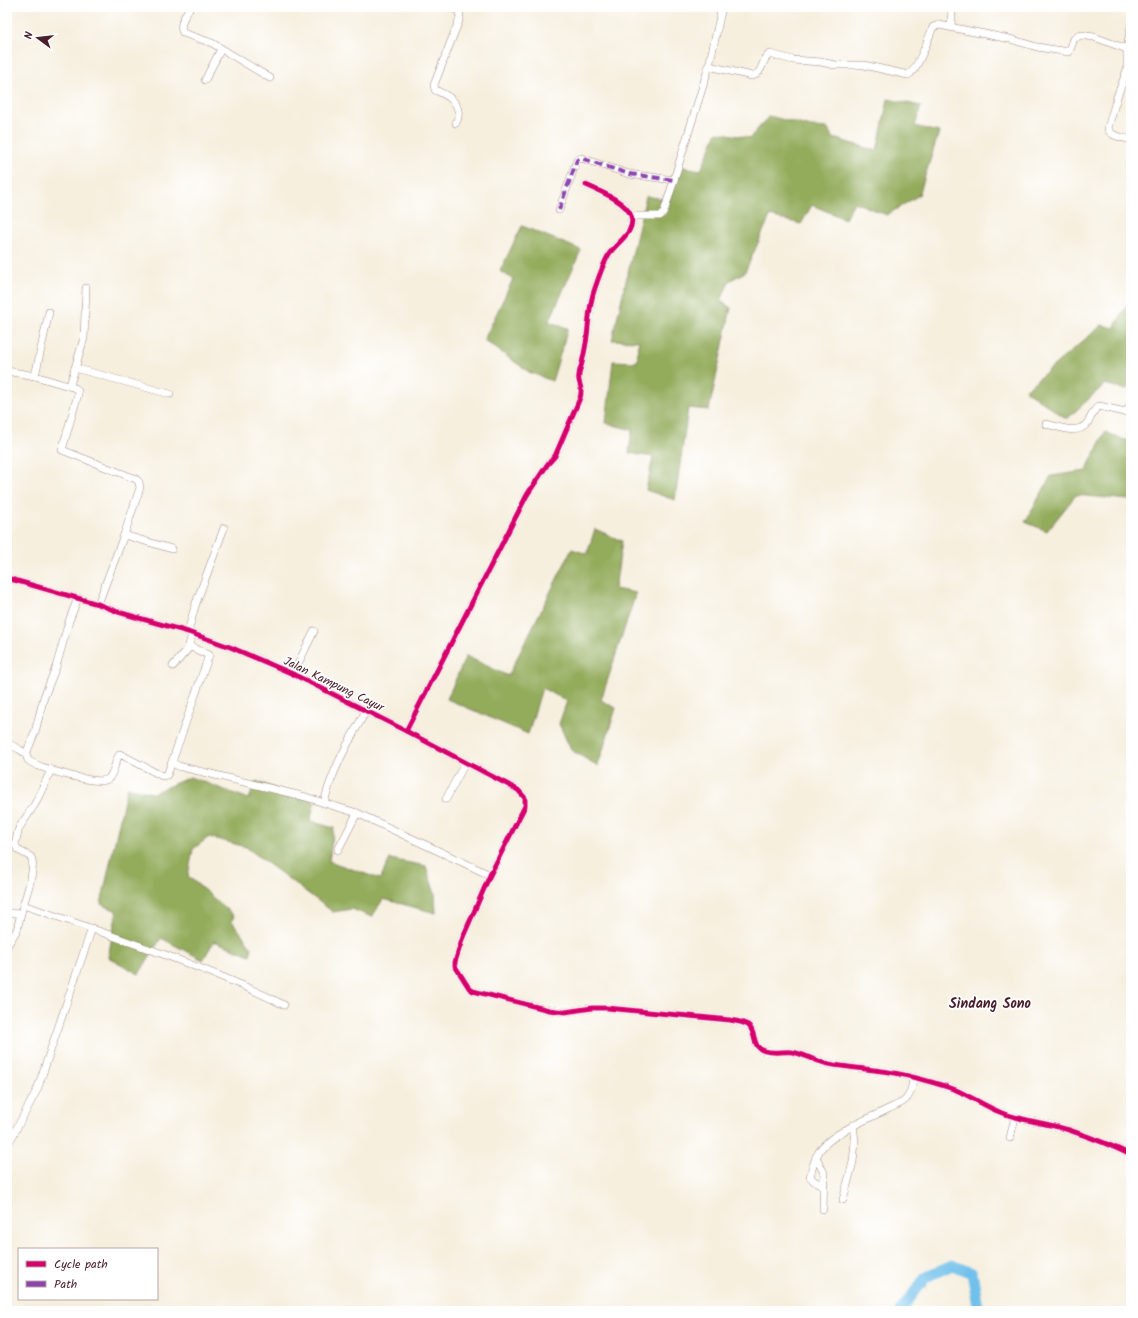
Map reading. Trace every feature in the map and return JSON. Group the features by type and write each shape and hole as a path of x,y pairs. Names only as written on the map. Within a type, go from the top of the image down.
{"street":[{"path":"190,7 182,26 181,30 183,33 212,43 270,78"},
{"path":"453,7 459,12 460,18 434,85 435,90 453,100 458,107 459,113 456,123"},
{"path":"631,216 661,216 666,208 709,66 722,7"},
{"path":"951,27 952,7"},
{"path":"709,66 752,76 761,71 767,56 770,54 793,60 821,62 835,65 864,65 908,75 913,73 933,27 939,25 1010,39 1037,48 1051,50 1069,52 1074,39 1080,35 1094,37 1127,49"},
{"path":"1131,26 1127,49 1127,70 1108,128 1112,134 1131,140"},
{"path":"205,80 222,49"},
{"path":"559,210 577,160 581,158 629,174 674,180"},
{"path":"406,731 527,495 547,465 555,456 574,414 582,391 582,386 579,381 579,374 583,360 592,295 610,253 628,231 631,216 624,206 617,200 586,185"},
{"path":"70,385 84,338 86,288"},
{"path":"35,376 49,312"},
{"path":"75,368 170,394"},
{"path":"7,371 35,376 70,385 77,389 78,394 62,450 136,478 139,482 140,488 98,604"},
{"path":"1125,412 1131,405"},
{"path":"1046,424 1080,430 1088,423 1094,409 1099,406 1125,412 1131,417"},
{"path":"173,666 189,646 195,606 224,528"},
{"path":"124,535 172,549"},
{"name":"Jalan Kampung Cayur","path":"7,578 98,604 118,612 190,633 230,647 293,674 518,790 525,798 525,806 490,875 462,937 455,962 455,966 469,988 475,993 549,1010 566,1012 592,1008 607,1008 730,1020 748,1025 751,1029 756,1045 762,1051 792,1052 828,1064 913,1077"},
{"path":"26,754 35,732 44,697 56,667 69,621 78,598"},
{"path":"293,674 314,631"},
{"path":"7,743 26,754 28,760 51,770 82,778 103,781 108,779 120,754 162,776 167,775 209,655 189,646"},
{"path":"324,803 330,782 340,758 366,711"},
{"path":"172,762 178,766 306,797 357,813 490,875"},
{"path":"446,799 465,763"},
{"path":"7,946 14,936 18,925 32,871 32,859 18,850 15,844 19,828 35,804 51,770"},
{"path":"338,850 357,813"},
{"path":"23,905 92,928 242,985 284,1005"},
{"path":"7,912 21,913"},
{"path":"11,1139 37,1090 92,928"},
{"path":"823,1185 814,1181 810,1177 816,1157 821,1149 839,1134 908,1098 913,1077 956,1090 990,1108 1015,1117 1069,1130 1111,1145 1131,1155"},
{"path":"1010,1138 1015,1117"},
{"path":"843,1200 854,1162 855,1142 853,1126"},
{"path":"816,1157 823,1170 823,1210"}],"green space":[{"path":"888,99 921,106 915,126 939,132 919,195 887,215 854,202 845,219 812,205 801,224 770,216 745,272 729,281 721,301 731,308 709,410 688,408 675,500 646,490 653,457 629,453 632,430 606,423 613,361 637,362 639,341 612,340 646,196 669,200 683,167 701,170 717,132 750,138 769,116 811,127 827,128 833,138 877,151"},
{"path":"522,226 581,250 549,322 568,328 552,381 529,372 484,340 513,279 500,271"},
{"path":"1131,298 1131,383 1126,390 1105,384 1067,419 1025,390 1102,325 1114,328"},
{"path":"1105,432 1125,440 1131,440 1131,496 1129,500 1076,495 1047,531 1025,522 1051,476 1086,471"},
{"path":"595,529 622,541 615,589 636,593 601,700 616,708 598,766 571,750 559,724 567,701 542,688 528,734 447,699 466,656 508,676 572,549 587,554"},
{"path":"190,777 249,799 256,781 297,797 315,801 310,821 334,828 329,861 380,879 390,859 426,866 435,894 436,913 383,899 372,917 352,909 333,912 246,847 209,837 193,849 188,876 234,916 232,921 252,948 250,955 214,941 203,960 161,938 139,974 108,957 117,911 101,904 127,787 153,793"}],"waterway":[{"path":"900,1311 926,1277 952,1265 972,1273 979,1311"}],"marked path":[{"path":"559,210 577,160 581,158 629,174 674,180"}],"cycle path":[{"path":"406,731 527,495 547,465 555,456 580,398 581,387 579,374 586,346 590,306 593,294 601,270 609,254 628,232 632,222 628,211 618,201 605,193 586,185"},
{"path":"7,578 98,604 118,612 188,632 230,647 293,674 518,790 525,798 525,806 490,875 463,937 455,962 455,966 469,988 473,991 549,1010 565,1012 592,1008 607,1008 730,1020 744,1023 751,1028 758,1047 765,1051 792,1052 824,1063 895,1073 930,1082 956,1090 1002,1113 1069,1130 1100,1141 1131,1155"}],"district":[{"name":"Sindang Sono","path":"990,1003"}]}
